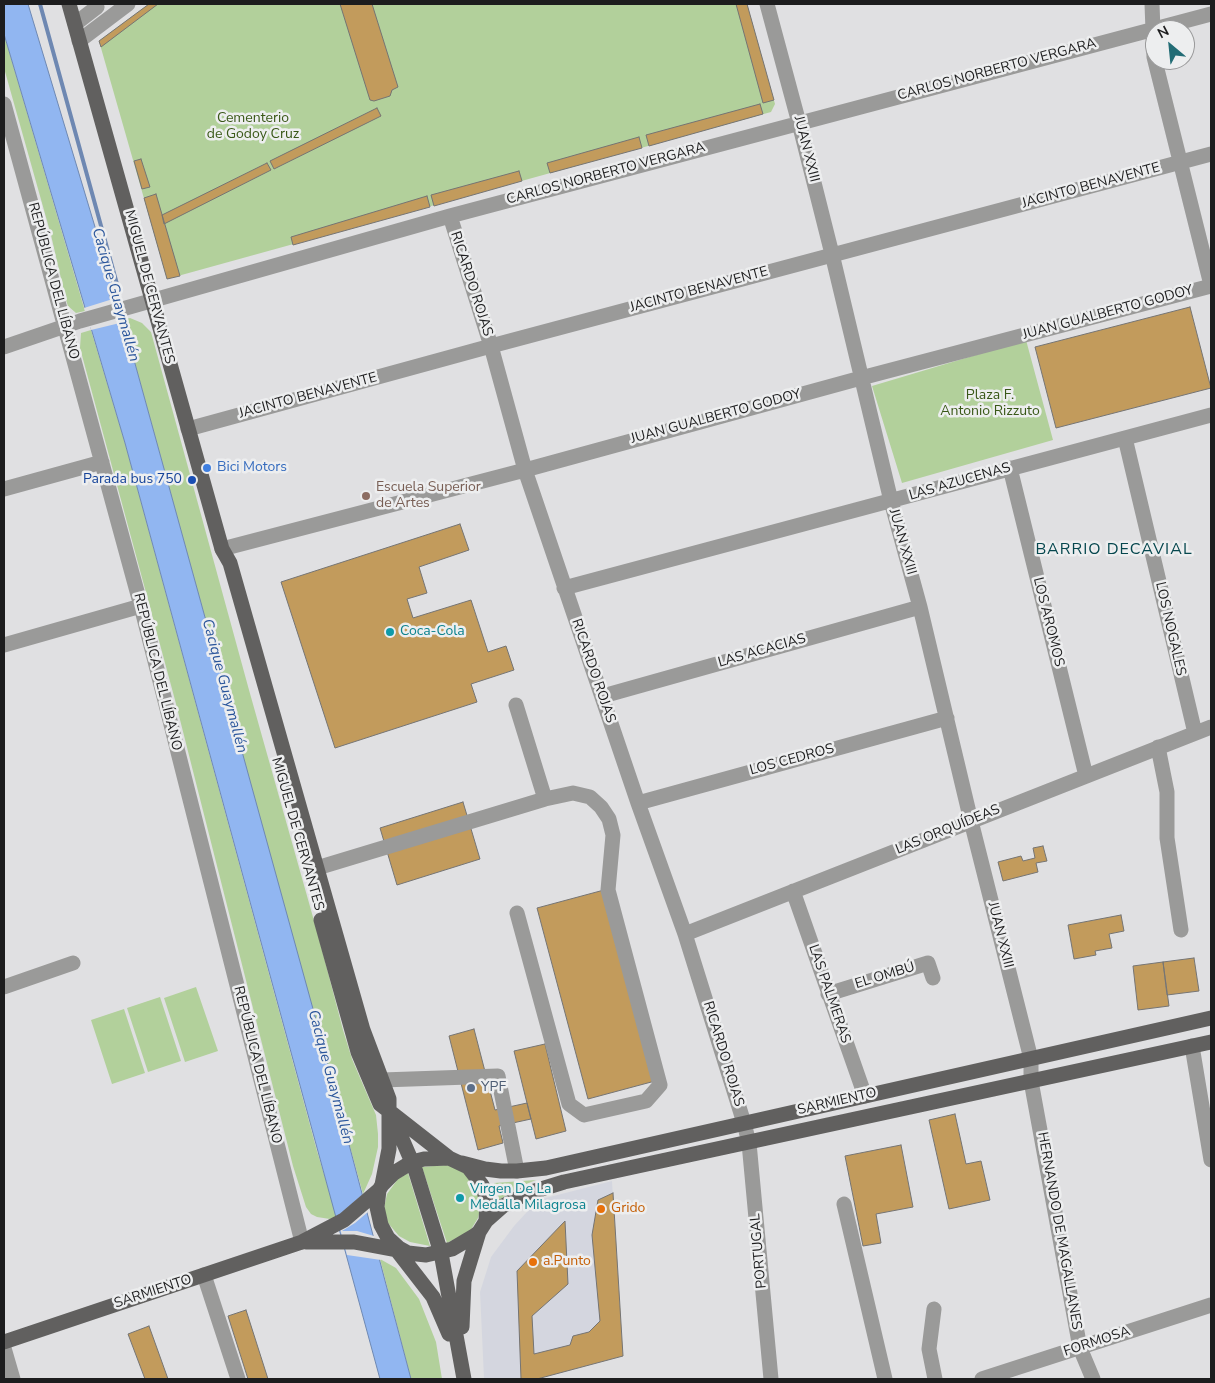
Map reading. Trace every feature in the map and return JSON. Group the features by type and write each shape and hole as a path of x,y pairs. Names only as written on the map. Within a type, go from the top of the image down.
{"main road":[{"name":"MIGUEL DE CERVANTES","path":"70,4 222,549 230,563 363,1030 389,1100 389,1149 377,1199 377,1213 393,1249 418,1276 433,1297 451,1340 457,1347"},
{"name":"MIGUEL DE CERVANTES","path":"222,549 221,566 354,1040 380,1104 473,1172 482,1185 487,1201 482,1226 464,1280 462,1338 457,1347"},
{"name":"SARMIENTO","path":"455,1160 485,1169 518,1171 546,1168 1211,1018"},
{"name":"SARMIENTO","path":"302,1242 344,1242 421,1255 441,1253 461,1245 504,1206 534,1190 586,1177 1211,1042"},
{"name":"MIGUEL DE CERVANTES","path":"390,1112 412,1162 441,1253 464,1379"},
{"path":"380,1188 394,1173 412,1162 424,1159 455,1160"},
{"name":"SARMIENTO","path":"4,1342 302,1242 338,1223 365,1203 380,1188"}],"street":[{"path":"75,24 96,7 96,4"},
{"path":"79,41 128,4"},
{"path":"1152,4 1153,20"},
{"name":"JUAN XXIII","path":"770,5 891,501 920,607 971,821 1031,1059 1031,1081"},
{"name":"CARLOS NORBERTO VERGARA","path":"1186,20 1211,14"},
{"name":"CARLOS NORBERTO VERGARA","path":"4,347 88,319 450,216 1145,30"},
{"path":"1157,70 1211,286"},
{"name":"REPÚBLICA DEL LÍBANO","path":"4,104 141,606 302,1242"},
{"name":"JACINTO BENAVENTE","path":"188,429 832,254 1211,154"},
{"name":"RICARDO ROJAS","path":"450,216 491,346 525,470 638,803 685,934 744,1122"},
{"name":"JUAN GUALBERTO GODOY","path":"222,549 525,470 861,378 1211,286"},
{"name":"LAS AZUCENAS","path":"564,588 1211,415"},
{"name":"LOS NOGALES","path":"1126,438 1194,733"},
{"path":"4,489 102,462"},
{"name":"LOS AROMOS","path":"1010,468 1086,776"},
{"path":"4,645 141,606"},
{"name":"LAS ACACIAS","path":"603,696 920,607"},
{"path":"516,705 545,799"},
{"name":"LOS CEDROS","path":"638,803 947,718"},
{"name":"LAS ORQUÍDEAS","path":"685,934 1211,727"},
{"path":"1158,748 1166,792 1166,838 1181,930"},
{"path":"317,868 545,799 573,792 590,797 601,807 609,819 613,835 608,890 660,1085 646,1101 584,1115 569,1104 518,913"},
{"name":"LAS PALMERAS","path":"793,891 865,1096"},
{"path":"4,987 73,963"},
{"name":"EL OMBÚ","path":"828,994 928,963 933,978"},
{"path":"1192,1046 1211,1160"},
{"path":"382,1080 498,1076 518,1171"},
{"name":"HERNANDO DE MAGALLANES","path":"1031,1081 1080,1348 1093,1379"},
{"name":"PORTUGAL","path":"744,1122 749,1143 771,1379"},
{"path":"844,1204 884,1379"},
{"path":"204,1275 238,1379"},
{"name":"FORMOSA","path":"982,1379 1211,1305"},
{"path":"934,1309 929,1349 935,1379"},
{"path":"4,1348 13,1379"}],"shaded area":[{"path":"612,1181 623,1356 537,1379 484,1379 480,1292 491,1257 514,1226 538,1200"}],"green space":[{"name":"Cementerio de Godoy Cruz","path":"149,4 747,4 775,104 771,112 167,279 99,41"},
{"path":"4,34 85,311 76,313 68,306 66,300 51,235 4,68"},
{"path":"130,318 142,323 151,332 343,1030 352,1059 376,1115 378,1147 372,1174 363,1194 123,320"},
{"path":"91,330 125,443 317,1151 337,1217 330,1219 311,1214 306,1207 293,1166 175,700 80,348 81,333"},
{"name":"Plaza F. Antonio Rizzuto","path":"1026,340 1053,440 902,483 872,386"},
{"path":"196,987 218,1051 185,1062 164,998"},
{"path":"160,997 181,1061 148,1072 127,1008"},
{"path":"124,1009 145,1073 112,1084 91,1020"},
{"path":"446,1165 456,1167 470,1176 480,1196 478,1218 470,1231 447,1243 422,1167"},
{"path":"408,1173 430,1246 410,1242 399,1236 388,1223 384,1208 387,1194 398,1179"},
{"path":"536,1180 519,1187 499,1200 494,1183"},
{"path":"380,1259 396,1268 419,1299 436,1342 442,1379 411,1379"}],"water":[{"name":"Cacique Guaymallén","path":"4,4 28,4 123,320 318,1027 411,1379 380,1379 125,443 4,34"}],"pier":[{"path":"116,298 124,322 91,330 84,308"},
{"path":"363,1194 368,1212 342,1231 357,1231 374,1236 381,1260 347,1255 337,1217"}],"building":[{"path":"149,4 158,4 101,47 99,41"},
{"path":"340,4 372,4 398,87 392,90 390,96 374,101 370,100"},
{"path":"736,4 747,4 774,100 763,103"},
{"path":"760,104 763,114 649,146 646,135"},
{"path":"377,108 381,116 274,169 270,161"},
{"path":"639,137 642,148 550,173 547,163"},
{"path":"141,159 150,187 142,189 134,161"},
{"path":"267,163 271,170 164,224 162,215"},
{"path":"519,171 522,181 434,206 431,195"},
{"path":"156,194 180,276 167,279 144,198"},
{"path":"427,196 430,207 293,245 291,237"},
{"path":"1190,307 1211,388 1056,428 1035,347"},
{"name":"Coca-Cola","path":"460,524 469,550 419,567 427,593 407,599 413,618 471,600 488,652 506,646 514,670 471,684 477,702 335,748 281,582"},
{"path":"463,802 480,859 397,885 380,828"},
{"path":"1043,846 1047,861 1036,863 1038,872 1003,881 998,862 1021,856 1023,861 1035,858 1033,848"},
{"path":"604,890 655,1081 588,1099 537,908"},
{"path":"1121,915 1124,931 1109,934 1112,948 1095,951 1096,955 1074,959 1068,925"},
{"path":"1194,958 1199,991 1167,995 1163,962"},
{"path":"1163,962 1169,1006 1138,1010 1133,966"},
{"path":"474,1029 495,1110 527,1103 531,1119 499,1126 503,1143 478,1150 449,1036"},
{"path":"545,1044 566,1131 536,1139 514,1051"},
{"path":"955,1114 966,1164 981,1161 990,1200 949,1209 929,1120"},
{"path":"901,1145 913,1207 876,1214 881,1243 863,1246 845,1156"},
{"path":"613,1193 623,1356 537,1379 521,1379 517,1271 565,1221 568,1284 532,1316 534,1354 570,1345 573,1336 589,1332 600,1321 592,1235 598,1200"},
{"path":"246,1310 268,1379 248,1379 228,1316"},
{"path":"149,1326 168,1379 145,1379 128,1334"}],"waterway":[{"name":"Cacique Guaymallén","path":"40,4 117,284 116,291 111,296"}],"place":[{"name":"Bici Motors","path":"207,468"},
{"name":"Parada bus 750","path":"192,480"},
{"name":"Escuela Superior de Artes","path":"366,496"},
{"name":"Coca-Cola","path":"390,632"},
{"name":"YPF","path":"471,1088"},
{"name":"Virgen De La Medalla Milagrosa","path":"460,1198"},
{"name":"Grido","path":"601,1209"},
{"name":"a.Punto","path":"533,1262"}],"district":[{"name":"BARRIO DECAVIAL","path":"1114,550"}]}
